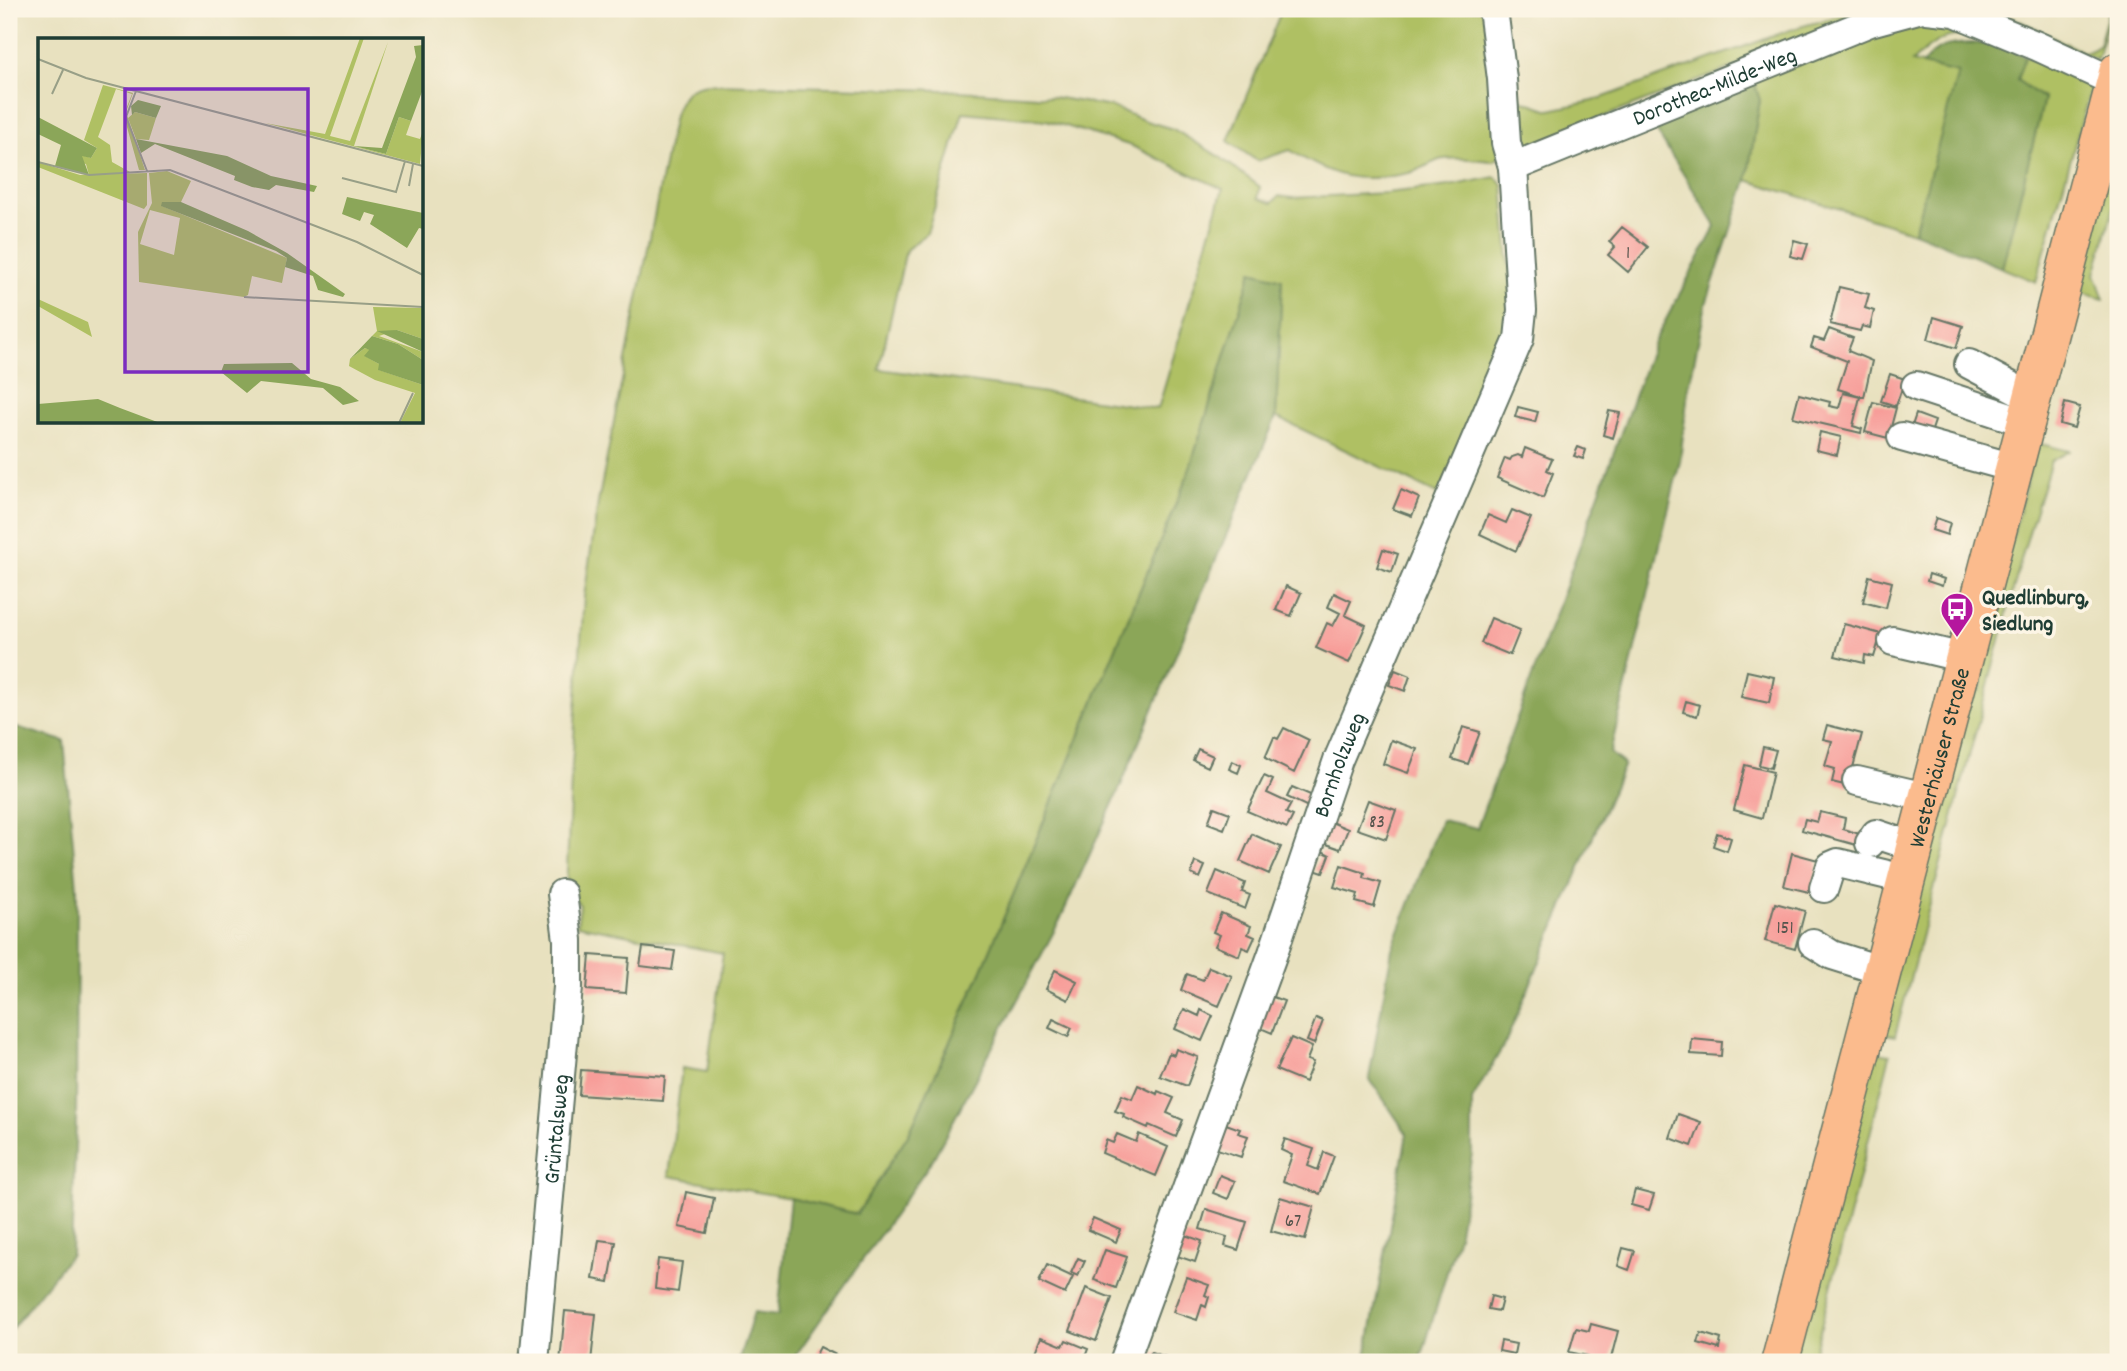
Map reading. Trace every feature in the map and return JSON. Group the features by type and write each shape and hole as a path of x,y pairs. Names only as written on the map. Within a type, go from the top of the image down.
{"main road":[{"name":"Westerhäuser Straße","path":"1780,1362 2117,76"}],"street":[{"name":"Bornholzweg","path":"1124,1362 1273,953 1338,760 1519,339 1522,310 1513,167 1506,144 1502,79 1493,9"},
{"name":"Dorothea-Milde-Weg","path":"1513,167 1870,22 1918,9"},
{"path":"1927,9 1955,12 2073,62 2117,76"},
{"path":"1969,364 2029,411"},
{"path":"1916,386 2010,417 2029,411"},
{"path":"1902,437 2014,468"},
{"path":"1893,641 1964,658"},
{"path":"1857,781 1913,794 1927,800"},
{"path":"1824,888 1831,866 1838,863 1910,865 1900,842 1876,834 1870,843"},
{"name":"Grüntalsweg","path":"534,1362 568,987 568,940 562,894"},
{"path":"1813,943 1832,955 1882,971"}],"green space":[{"path":"1282,9 1486,9 1499,157 1493,161 1444,159 1409,173 1375,178 1334,172 1290,150 1257,161 1228,141"},
{"path":"1863,9 1886,9 1519,149 1509,79 1521,100 1550,110 1593,101 1796,28"},
{"path":"1966,9 2012,18 2083,52 2099,45 2111,9 2097,59"},
{"path":"1907,20 1952,23 1982,34 1943,39 1912,62 1959,73 1914,232 1747,180 1760,100 1752,78"},
{"path":"1972,43 2000,45 2025,56 2017,80 2044,99 2002,268 1914,232 1958,73 1922,65 1932,53 1944,47"},
{"path":"2025,56 2092,84 2036,282 2002,268 2044,99 2016,80"},
{"path":"1752,78 1760,100 1747,180 1706,304 1688,391 1680,461 1610,753 1624,764 1505,1043 1472,1100 1472,1153 1459,1232 1420,1362 1365,1362 1407,1134 1369,1078 1392,949 1441,820 1477,828 1654,342 1716,226 1650,121"},
{"path":"711,84 943,90 1053,97 1112,107 1173,129 1220,157 1260,187 1258,198 1272,203 1279,196 1292,198 1386,193 1449,186 1495,177 1503,184 1513,317 1439,495 1276,417 1282,279 1252,271 1187,477 982,970 909,1133 857,1214 790,1198 669,1176 682,1068 707,1072 723,953 577,925 580,905 566,891 584,597 598,503 674,115 686,92 696,86","holes":["963,112 1046,120 1132,146 1223,189 1158,409 879,369 906,250 927,233"]},
{"path":"2118,119 2118,192 2095,274 2104,299 2071,290"},
{"path":"1252,271 1282,279 1276,417 1118,792 1060,920 933,1159 791,1362 738,1362 754,1312 778,1315 790,1198 857,1214 909,1133 982,970 1187,477"},
{"path":"2037,443 2069,451 2051,461 2024,549 1895,1036 1877,1032 1973,689 1980,691 1983,679 1976,676"},
{"path":"9,725 64,741 77,888 76,1120 71,1254 9,1332"},
{"path":"1873,1052 1890,1055 1812,1362 1791,1362"}],"building":[{"path":"1622,227 1648,247 1628,272 1608,255 1615,247 1609,242"},
{"path":"1794,240 1808,244 1803,259 1790,256"},
{"path":"1839,287 1869,294 1865,308 1874,311 1870,328 1862,326 1860,331 1830,324"},
{"path":"1934,317 1963,326 1956,348 1928,339"},
{"path":"1829,329 1853,338 1848,351 1872,361 1864,397 1838,389 1847,361 1811,347 1814,338 1824,341"},
{"path":"1890,374 1905,379 1896,406 1881,401"},
{"path":"1843,393 1860,397 1853,426 1862,429 1861,433 1793,417 1799,394 1830,402 1829,406 1839,408"},
{"path":"1873,402 1896,408 1888,438 1865,432"},
{"path":"2065,403 2080,407 2074,428 2060,424"},
{"path":"1518,407 1538,412 1535,422 1515,417"},
{"path":"1609,411 1620,413 1613,438 1603,435"},
{"path":"1916,414 1935,421 1930,436 1911,429"},
{"path":"1820,432 1841,437 1837,455 1816,450"},
{"path":"1578,447 1586,450 1583,459 1574,456"},
{"path":"1525,448 1552,459 1547,470 1553,473 1543,498 1497,478 1505,458 1510,460 1518,455 1522,457"},
{"path":"1401,490 1419,498 1412,516 1393,509"},
{"path":"1512,510 1531,518 1516,551 1480,534 1488,515 1506,523"},
{"path":"1936,518 1950,523 1947,535 1932,530"},
{"path":"1383,549 1398,554 1392,572 1377,567"},
{"path":"1929,574 1944,579 1942,586 1927,581"},
{"path":"1869,576 1892,582 1886,608 1863,602"},
{"path":"1286,586 1301,593 1291,616 1276,610"},
{"path":"1334,593 1351,601 1345,615 1366,625 1349,663 1316,648 1327,623 1333,626 1340,613 1328,607"},
{"path":"1491,618 1520,630 1510,655 1481,643"},
{"path":"1844,624 1881,634 1874,657 1865,655 1864,663 1835,656"},
{"path":"1395,670 1410,676 1405,691 1389,685"},
{"path":"1747,671 1774,677 1769,703 1741,697"},
{"path":"1686,701 1700,705 1697,716 1683,712"},
{"path":"1827,725 1862,734 1848,786 1832,782 1835,769 1825,766 1832,741 1823,739"},
{"path":"1463,727 1480,732 1468,764 1452,759"},
{"path":"1284,728 1309,740 1294,773 1265,758 1274,737 1278,739"},
{"path":"1391,740 1417,749 1408,773 1383,764"},
{"path":"1763,747 1776,750 1771,768 1759,765"},
{"path":"1198,749 1213,756 1208,767 1193,760"},
{"path":"1232,761 1241,765 1238,773 1229,769"},
{"path":"1745,765 1773,772 1762,818 1734,810"},
{"path":"1264,776 1273,780 1267,793 1291,804 1286,813 1293,816 1287,828 1247,811"},
{"path":"1292,787 1315,797 1310,808 1287,797"},
{"path":"1368,800 1396,810 1386,839 1357,829"},
{"path":"1214,807 1230,813 1224,829 1208,823"},
{"path":"1820,812 1845,818 1843,829 1863,835 1860,846 1802,830 1805,819 1817,822"},
{"path":"1331,822 1348,829 1340,849 1323,843"},
{"path":"1717,833 1731,838 1727,851 1713,846"},
{"path":"1252,834 1281,847 1269,874 1240,861"},
{"path":"1322,851 1330,855 1323,873 1314,870"},
{"path":"1792,853 1818,860 1813,893 1784,886"},
{"path":"1195,862 1205,866 1200,878 1191,874"},
{"path":"1341,865 1365,873 1364,878 1381,883 1374,907 1356,902 1358,894 1334,887"},
{"path":"1217,871 1245,883 1242,892 1250,895 1245,909 1208,894"},
{"path":"1775,903 1805,911 1795,949 1765,941"},
{"path":"1221,913 1251,926 1248,934 1255,937 1249,950 1242,947 1239,956 1215,946 1220,935 1213,932"},
{"path":"643,947 675,951 672,970 640,966"},
{"path":"590,955 629,958 626,993 587,990"},
{"path":"1209,967 1232,976 1219,1006 1181,990 1187,974 1203,980"},
{"path":"1055,970 1077,981 1068,1000 1046,989"},
{"path":"1270,996 1284,1001 1272,1033 1258,1027"},
{"path":"1184,1009 1199,1016 1201,1010 1213,1016 1202,1041 1175,1029"},
{"path":"1316,1018 1323,1021 1314,1044 1307,1041"},
{"path":"1053,1019 1072,1028 1068,1037 1049,1028"},
{"path":"1291,1038 1312,1047 1307,1060 1313,1062 1305,1082 1276,1070"},
{"path":"1692,1039 1722,1042 1721,1056 1691,1054"},
{"path":"1176,1049 1198,1057 1187,1086 1160,1076 1169,1053 1174,1055"},
{"path":"581,1070 665,1076 663,1101 579,1095"},
{"path":"1138,1085 1174,1098 1167,1113 1183,1120 1176,1137 1149,1125 1148,1128 1115,1111 1122,1095 1132,1099"},
{"path":"1678,1114 1701,1122 1692,1146 1670,1138"},
{"path":"1226,1124 1240,1129 1238,1133 1248,1136 1241,1157 1217,1149"},
{"path":"1117,1134 1136,1142 1139,1134 1168,1147 1156,1176 1102,1153 1106,1140 1113,1143"},
{"path":"1285,1139 1314,1149 1308,1166 1318,1170 1324,1152 1334,1156 1320,1194 1283,1181 1292,1155 1281,1150"},
{"path":"1220,1175 1235,1181 1228,1199 1213,1193"},
{"path":"1635,1190 1654,1195 1649,1210 1631,1205"},
{"path":"686,1192 714,1198 707,1233 679,1227"},
{"path":"1280,1197 1314,1207 1305,1240 1271,1231"},
{"path":"1206,1209 1247,1222 1238,1250 1225,1246 1227,1237 1200,1229"},
{"path":"1093,1218 1121,1230 1116,1242 1088,1230"},
{"path":"1185,1235 1202,1241 1195,1262 1177,1256"},
{"path":"599,1240 616,1242 609,1282 593,1279"},
{"path":"1623,1248 1635,1251 1629,1270 1618,1266"},
{"path":"1105,1250 1127,1257 1116,1288 1094,1280"},
{"path":"1078,1258 1085,1261 1078,1276 1071,1273"},
{"path":"658,1259 682,1262 678,1292 655,1289"},
{"path":"1047,1265 1073,1277 1065,1294 1039,1282"},
{"path":"1186,1277 1209,1285 1205,1295 1209,1297 1206,1307 1202,1305 1197,1320 1173,1312"},
{"path":"1086,1288 1112,1298 1096,1341 1070,1331"},
{"path":"1491,1296 1502,1299 1499,1311 1488,1309"},
{"path":"565,1311 596,1314 591,1362 560,1362"},
{"path":"1591,1324 1618,1331 1610,1362 1587,1362 1588,1356 1569,1352 1576,1328 1589,1331"},
{"path":"1701,1333 1721,1339 1719,1349 1698,1343"},
{"path":"1041,1337 1063,1346 1066,1340 1088,1349 1083,1362 1057,1362 1035,1352"},
{"path":"1501,1341 1516,1344 1514,1354 1499,1351"},
{"path":"820,1347 836,1355 832,1362 812,1362"},
{"path":"1151,1352 1182,1362 1148,1362"}],"place":[{"name":"Quedlinburg, Siedlung","path":"1957,639"}]}
